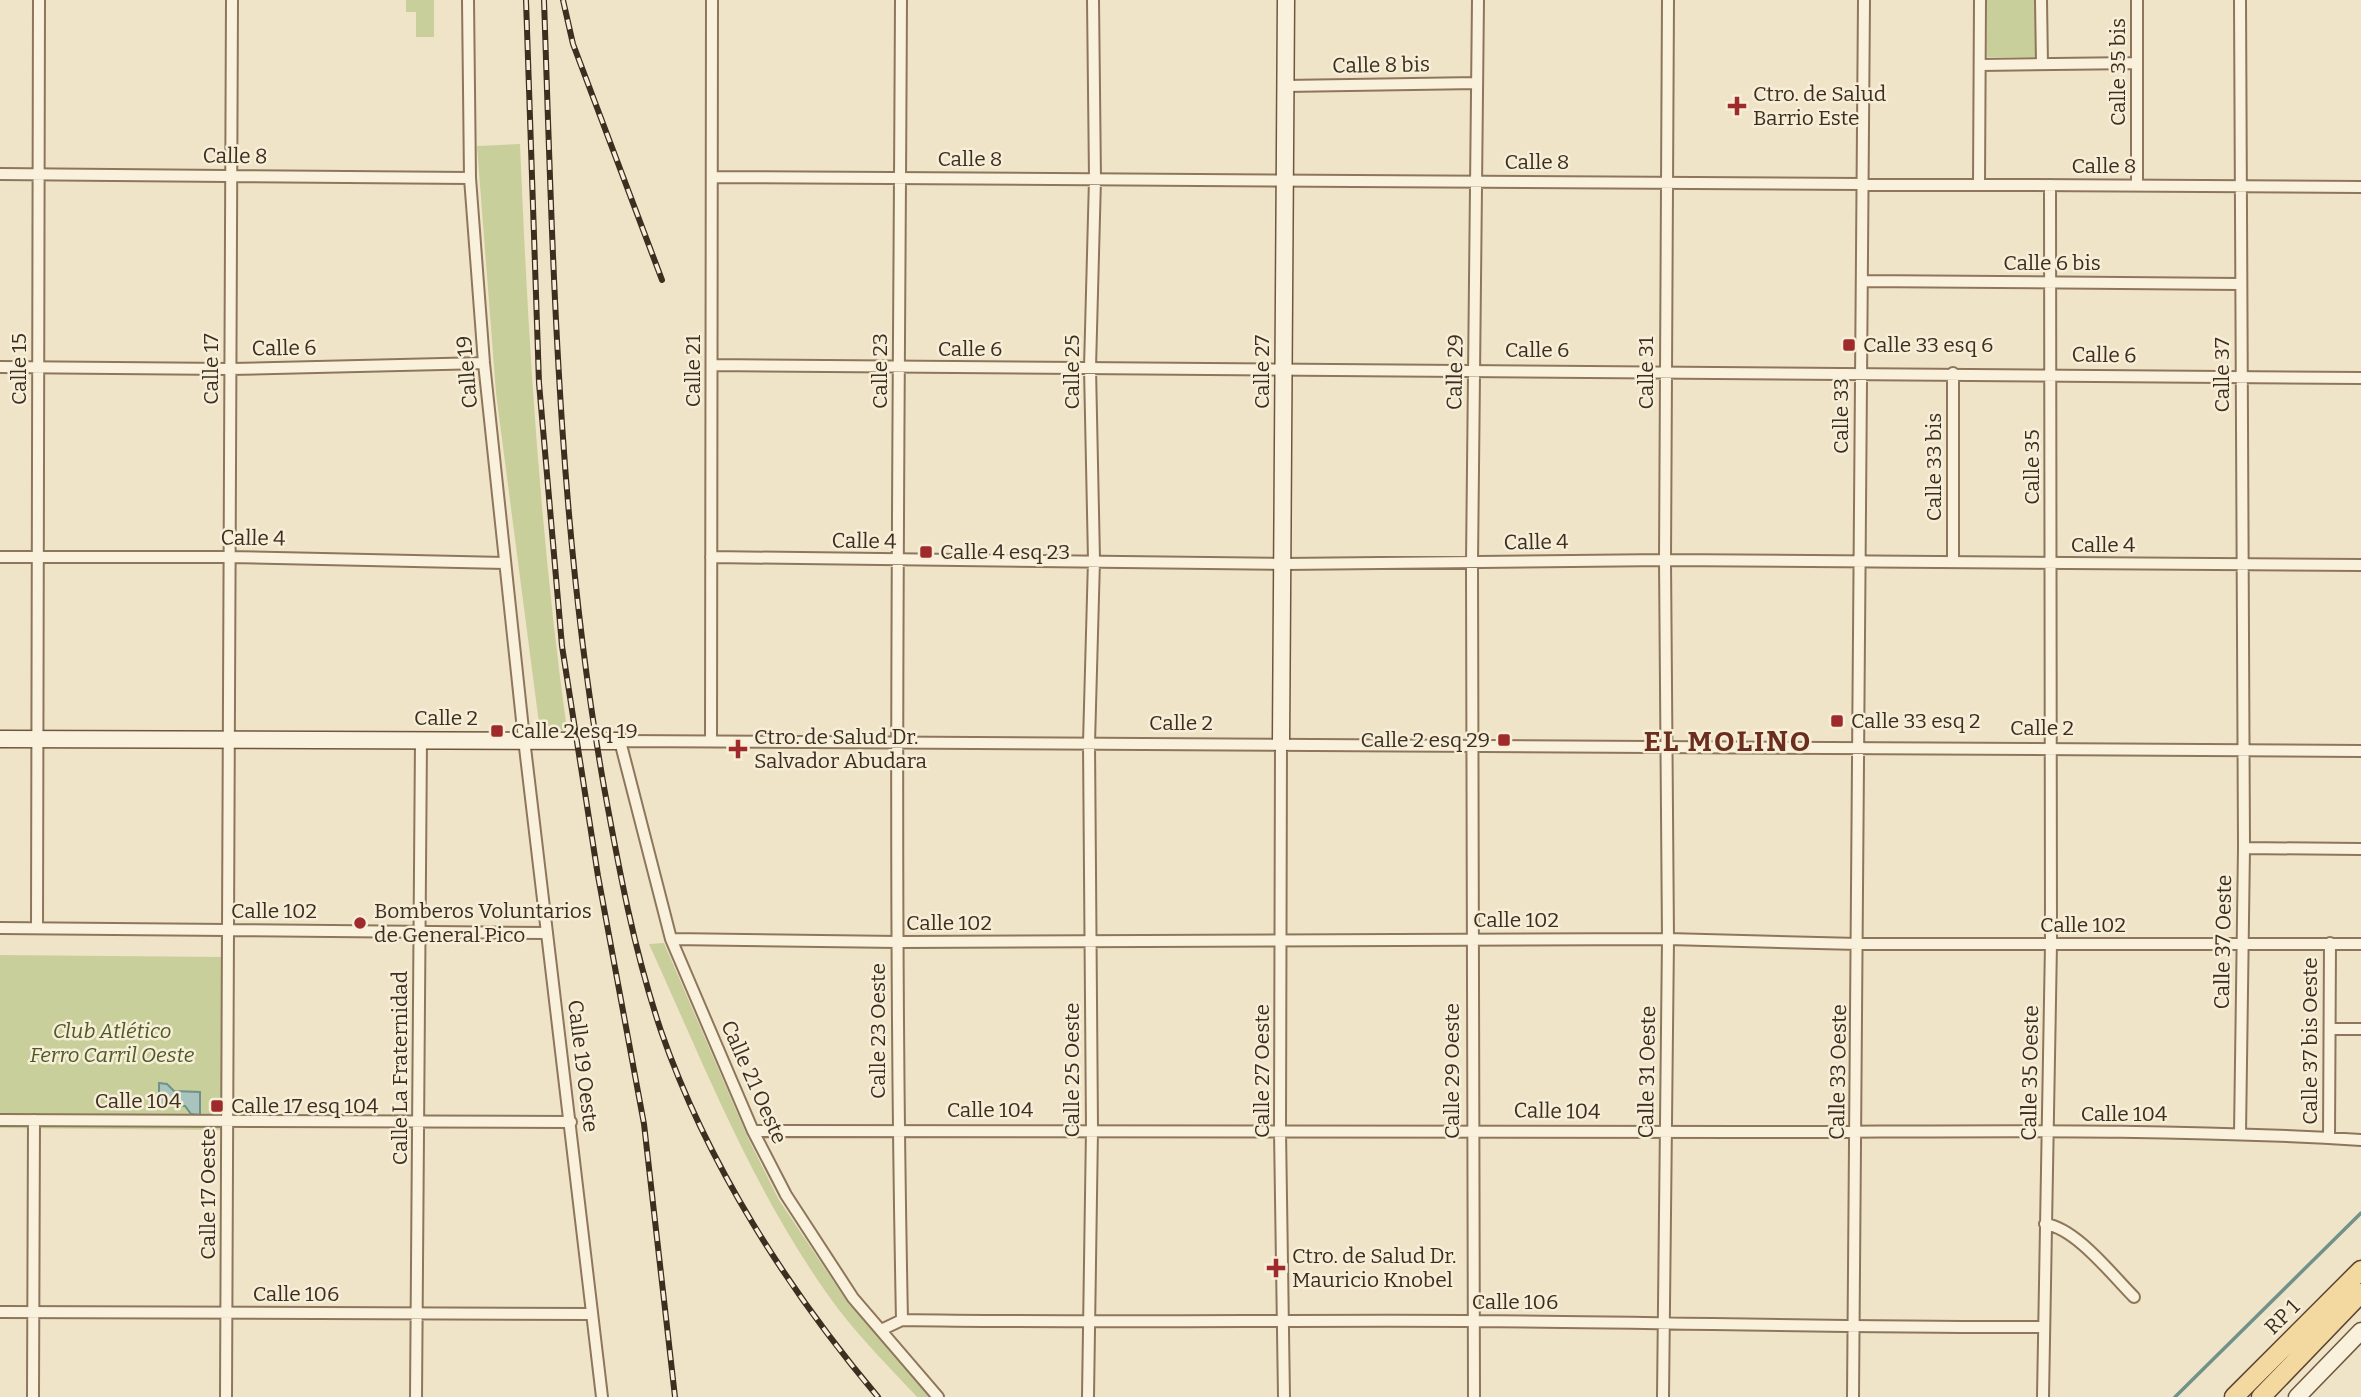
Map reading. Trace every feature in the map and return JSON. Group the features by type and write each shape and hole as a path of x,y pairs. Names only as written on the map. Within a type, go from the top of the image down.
{"main road":[{"name":"RP 1","path":"2234,1397 2361,1270"},
{"name":"RP 1","path":"2261,1397 2361,1293"}],"street":[{"name":"Calle 15","path":"37,928 39,0"},
{"name":"Calle 17","path":"229,739 232,0"},
{"name":"Calle 19","path":"468,0 470,178 484,363 524,739"},
{"name":"Calle 21","path":"711,741 712,0"},
{"name":"Calle 23","path":"897,742 901,0"},
{"name":"Calle 25","path":"1089,743 1094,560 1090,368 1095,179 1093,0"},
{"name":"Calle 27","path":"1281,744 1286,0"},
{"name":"Calle 29","path":"1472,746 1478,0"},
{"name":"Calle 31","path":"1666,747 1668,0"},
{"name":"Calle 33","path":"1860,748 1864,0"},
{"path":"1979,184 1980,0"},
{"path":"2041,0 2042,64"},
{"name":"Calle 35 bis","path":"2137,0 2137,185"},
{"name":"Calle 37","path":"2240,0 2244,750"},
{"path":"1980,65 2137,63"},
{"name":"Calle 8 bis","path":"1285,86 1477,83"},
{"name":"Calle 8","path":"0,174 470,178"},
{"name":"Calle 8","path":"712,177 2361,187"},
{"name":"Calle 35","path":"2050,184 2051,749"},
{"name":"Calle 6 bis","path":"1862,281 2241,284"},
{"name":"Calle 6","path":"0,367 230,369 484,363"},
{"name":"Calle 6","path":"713,365 2050,373 2361,378"},
{"name":"Calle 33 bis","path":"1953,373 1953,562"},
{"name":"Calle 4","path":"0,557 230,557 505,563"},
{"name":"Calle 4","path":"711,557 1283,564 1665,560 2361,565"},
{"name":"Calle 2","path":"0,739 524,739 2361,751"},
{"name":"Calle 17 Oeste","path":"226,1397 229,739"},
{"name":"Calle La Fraternidad","path":"416,1397 421,739"},
{"name":"Calle 19 Oeste","path":"524,739 603,1397"},
{"name":"Calle 21 Oeste","path":"620,741 671,939 753,1130 805,1225 853,1297 939,1397"},
{"name":"Calle 23 Oeste","path":"897,742 898,1130 902,1320"},
{"name":"Calle 25 Oeste","path":"1088,1397 1092,1129 1089,743"},
{"name":"Calle 27 Oeste","path":"1281,744 1280,1131 1284,1397"},
{"name":"Calle 29 Oeste","path":"1472,746 1471,1129 1474,1397"},
{"name":"Calle 31 Oeste","path":"1663,1397 1668,939 1666,747"},
{"name":"Calle 33 Oeste","path":"1853,1397 1860,748"},
{"name":"Calle 35 Oeste","path":"2043,1397 2045,1224 2050,1133 2051,749"},
{"name":"Calle 37 Oeste","path":"2241,1134 2244,750"},
{"path":"2244,848 2361,849"},
{"name":"Calle 102","path":"0,928 547,933"},
{"name":"Calle 102","path":"671,939 898,942 1668,939 1858,944 2361,944"},
{"name":"Calle 37 bis Oeste","path":"2329,1138 2330,943"},
{"path":"2330,1029 2361,1029"},
{"name":"Calle 104","path":"0,1120 570,1122"},
{"path":"33,1397 34,1120"},
{"name":"Calle 104","path":"753,1130 1471,1129 2241,1134 2361,1140"},
{"path":"2045,1224 2055,1225 2074,1237 2134,1297"},
{"name":"Calle 106","path":"0,1312 593,1314"},
{"path":"881,1330 902,1320"},
{"name":"Calle 106","path":"902,1320 1088,1323 1474,1321 1854,1328 2043,1327"},
{"path":"2297,1397 2361,1331"}],"green space":[{"path":"406,0 434,0 434,37 416,37 416,12 406,12"},
{"path":"1987,0 2036,0 2036,57 1987,57"},
{"path":"520,144 536,437 549,584 567,730 540,731 496,393 477,146"},
{"path":"664,943 748,1138 779,1200 848,1303 933,1397 917,1397 858,1333 809,1268 782,1224 734,1132 649,944"},
{"name":"Club Atlético Ferro Carril Oeste","path":"0,955 225,957 223,1130 0,1128"}],"water":[{"path":"159,1083 167,1084 174,1091 200,1092 200,1115 191,1114 185,1106 159,1105"}],"waterway":[{"path":"2175,1397 2361,1213"}],"railway":[{"path":"526,0 539,383 562,646 598,876 644,1124 675,1397"},
{"path":"544,0 560,395 576,591 604,787 635,940 651,1001 680,1081 726,1177 782,1269 878,1397"},
{"path":"563,0 573,44 662,280"}],"place":[{"name":"Ctro. de Salud Barrio Este","path":"1737,106"},
{"name":"Calle 33 esq 6","path":"1849,345"},
{"name":"Calle 4 esq 23","path":"926,552"},
{"name":"Calle 33 esq 2","path":"1837,721"},
{"name":"Calle 2 esq 19","path":"497,731"},
{"name":"Calle 2 esq 29","path":"1504,740"},
{"name":"Ctro. de Salud Dr. Salvador Abudara","path":"738,749"},
{"name":"Bomberos Voluntarios de General Pico","path":"360,923"},
{"name":"Calle 17 esq 104","path":"217,1106"},
{"name":"Ctro. de Salud Dr. Mauricio Knobel","path":"1276,1268"}],"district":[{"name":"EL MOLINO","path":"1728,741"}]}
